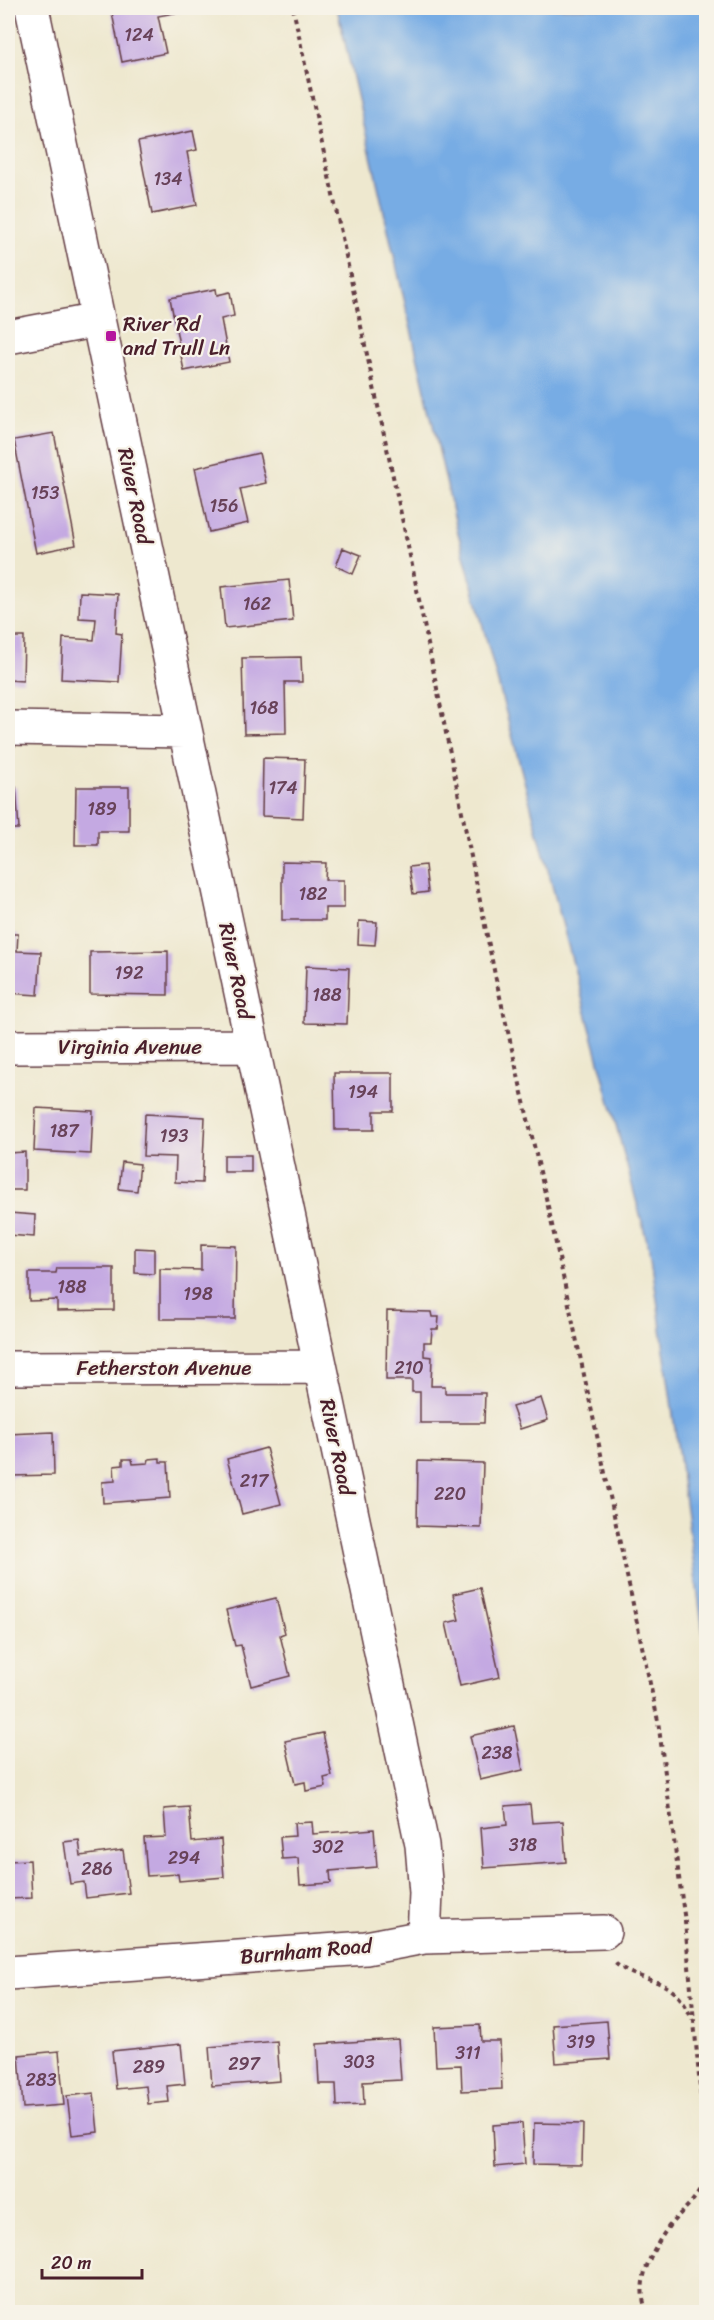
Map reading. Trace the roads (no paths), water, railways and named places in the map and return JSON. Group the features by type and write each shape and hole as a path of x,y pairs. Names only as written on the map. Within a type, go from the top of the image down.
{"street":[{"name":"River Road","path":"32,8 422,1845 426,1893 424,1937"},
{"path":"8,337 98,320"},
{"path":"8,728 185,730"},
{"name":"Virginia Avenue","path":"8,1047 252,1046"},
{"name":"Fetherston Avenue","path":"8,1368 321,1367"},
{"name":"Burnham Road","path":"8,1972 366,1948 424,1937 604,1932"}],"water":[{"path":"337,8 706,8 706,1653 651,1256 457,529"}],"place":[{"name":"River Rd and Trull Ln","path":"111,336"}]}
